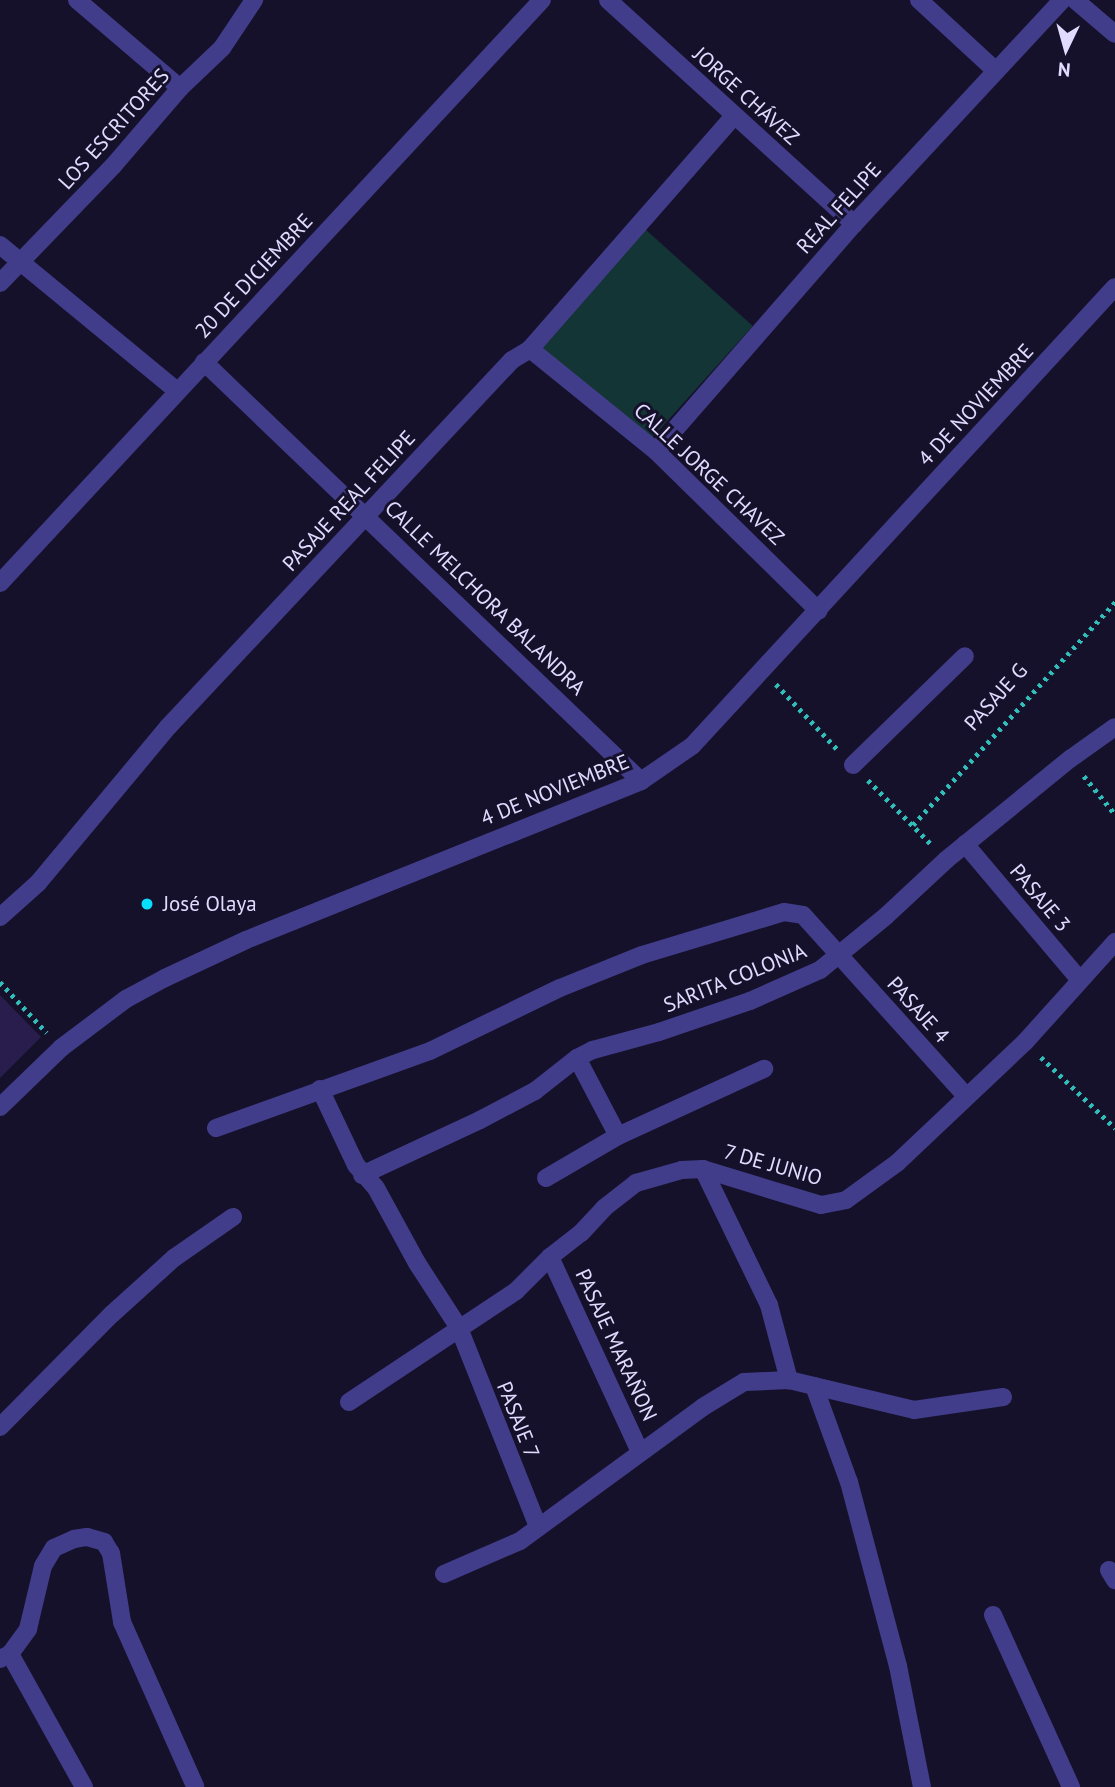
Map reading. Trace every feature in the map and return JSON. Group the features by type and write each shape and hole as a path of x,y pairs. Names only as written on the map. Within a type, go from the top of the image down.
{"street":[{"path":"77,0 180,88"},
{"name":"LOS ESCRITORES","path":"0,283 113,166 180,88 222,48 254,0"},
{"name":"20 DE DICIEMBRE","path":"0,583 542,0"},
{"name":"JORGE CHÁVEZ","path":"608,0 733,117 854,224"},
{"path":"919,0 996,71"},
{"name":"REAL FELIPE","path":"656,451 854,224 1062,0"},
{"path":"1076,0 1115,34"},
{"name":"PASAJE REAL FELIPE","path":"0,917 38,883 168,727 512,360 530,349 733,117"},
{"path":"0,245 177,391"},
{"name":"4 DE NOVIEMBRE","path":"0,1107 61,1048 126,999 165,978 246,940 641,781 692,746 1115,287"},
{"name":"CALLE JORGE CHAVEZ","path":"530,349 656,451 819,611"},
{"name":"CALLE MELCHORA BALANDRA","path":"204,362 641,781"},
{"path":"853,765 965,656"},
{"name":"SARITA COLONIA","path":"362,1175 524,1097 577,1058 593,1050 659,1032 750,1001 820,970 965,844 1070,759 1115,727"},
{"name":"PASAJE 3","path":"965,844 1080,980"},
{"name":"PASAJE 4","path":"216,1128 430,1051 560,988 642,955 784,912 803,915 965,1095"},
{"name":"7 DE JUNIO","path":"349,1402 516,1291 550,1257 636,1183 682,1170 703,1169 821,1205 846,1200 897,1163 965,1095 1025,1042 1115,942"},
{"path":"577,1058 618,1136"},
{"path":"546,1178 618,1136 764,1069"},
{"name":"PASAJE 7","path":"320,1089 362,1175 376,1188 417,1263 458,1328 538,1527"},
{"path":"703,1169 769,1305 789,1380"},
{"path":"0,1427 112,1314 173,1258 233,1217"},
{"name":"PASAJE MARAÑON","path":"550,1257 640,1452"},
{"path":"444,1574 520,1541 640,1452 744,1382 789,1380 914,1409 1003,1397"},
{"path":"814,1386 849,1482 898,1666 922,1787"},
{"path":"84,1787 5,1656 28,1629 43,1566 54,1548 74,1539 87,1537 104,1542 111,1553 122,1622 195,1786"},
{"path":"993,1615 1071,1787"}],"path":[{"name":"PASAJE G","path":"913,825 1115,602"},
{"path":"1070,759 1115,814"},
{"path":"0,982 52,1039"},
{"path":"1025,1042 1115,1128"}],"green space":[{"path":"645,229 753,326 648,443 540,346"}],"building":[{"path":"0,995 41,1037 0,1078"}],"place":[{"name":"José Olaya","path":"147,904"}]}
